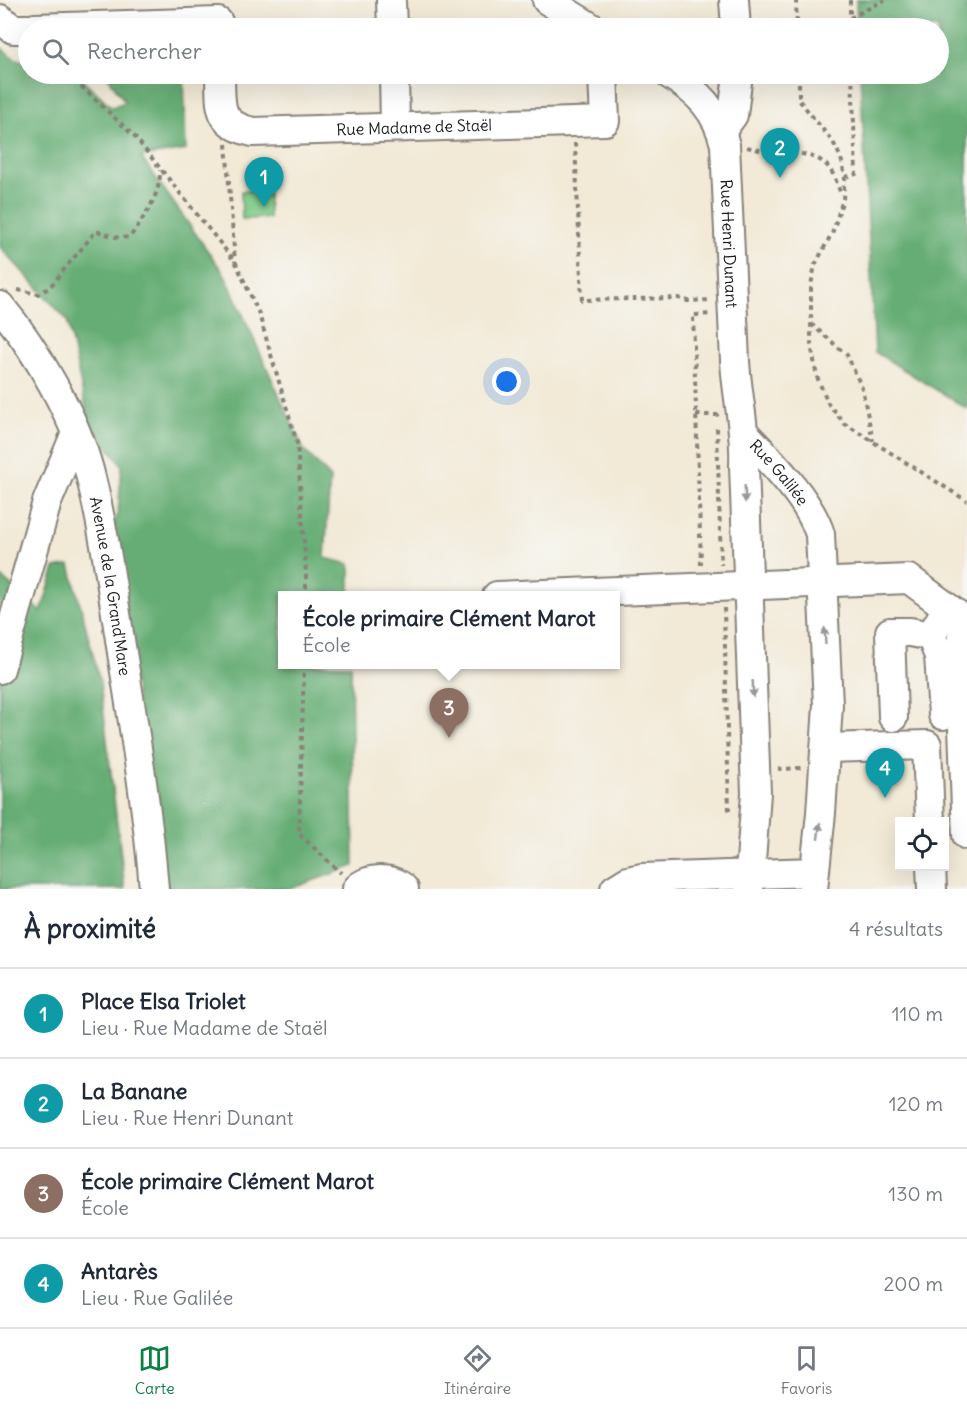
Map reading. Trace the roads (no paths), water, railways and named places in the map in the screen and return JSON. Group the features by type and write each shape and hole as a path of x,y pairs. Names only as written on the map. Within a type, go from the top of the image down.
{"street":[{"path":"392,0 392,18"},
{"path":"734,0 735,18"},
{"path":"558,4 578,18"},
{"path":"201,18 218,17"},
{"path":"0,19 13,29 18,29"},
{"name":"Rue Madame de Staël","path":"220,84 221,105 226,121 233,126 253,132 604,121 603,84"},
{"path":"394,84 395,127"},
{"name":"Rue Henri Dunant","path":"683,84 700,96 714,113 722,130 725,145 737,394 746,435"},
{"path":"722,130 733,114 737,84"},
{"name":"Avenue de la Grand'Mare","path":"3,297 46,374 75,433 88,469 109,567 148,818 154,889"},
{"path":"0,669 47,502 75,433"},
{"name":"Rue Galilée","path":"746,435 774,465 816,522 820,534 828,705 814,880"},
{"name":"Rue Galilée","path":"746,435 744,466 724,586 756,771 749,882"},
{"path":"610,591 909,579 960,617"},
{"path":"893,717 890,632 910,632 931,636 960,617"},
{"path":"960,617 967,835"},
{"path":"931,636 939,656 943,716"},
{"path":"825,757 927,745 930,817"},
{"path":"931,871 932,889"},
{"path":"615,889 627,881 642,878 749,882 814,880"},
{"path":"357,889 368,882 391,881 404,889"}],"place":[{"name":"La Banane","path":"780,178"},
{"name":"Place Elsa Triolet","path":"264,207"},
{"name":"École primaire Clément Marot","path":"449,738"},
{"name":"Antarès","path":"885,798"}]}
